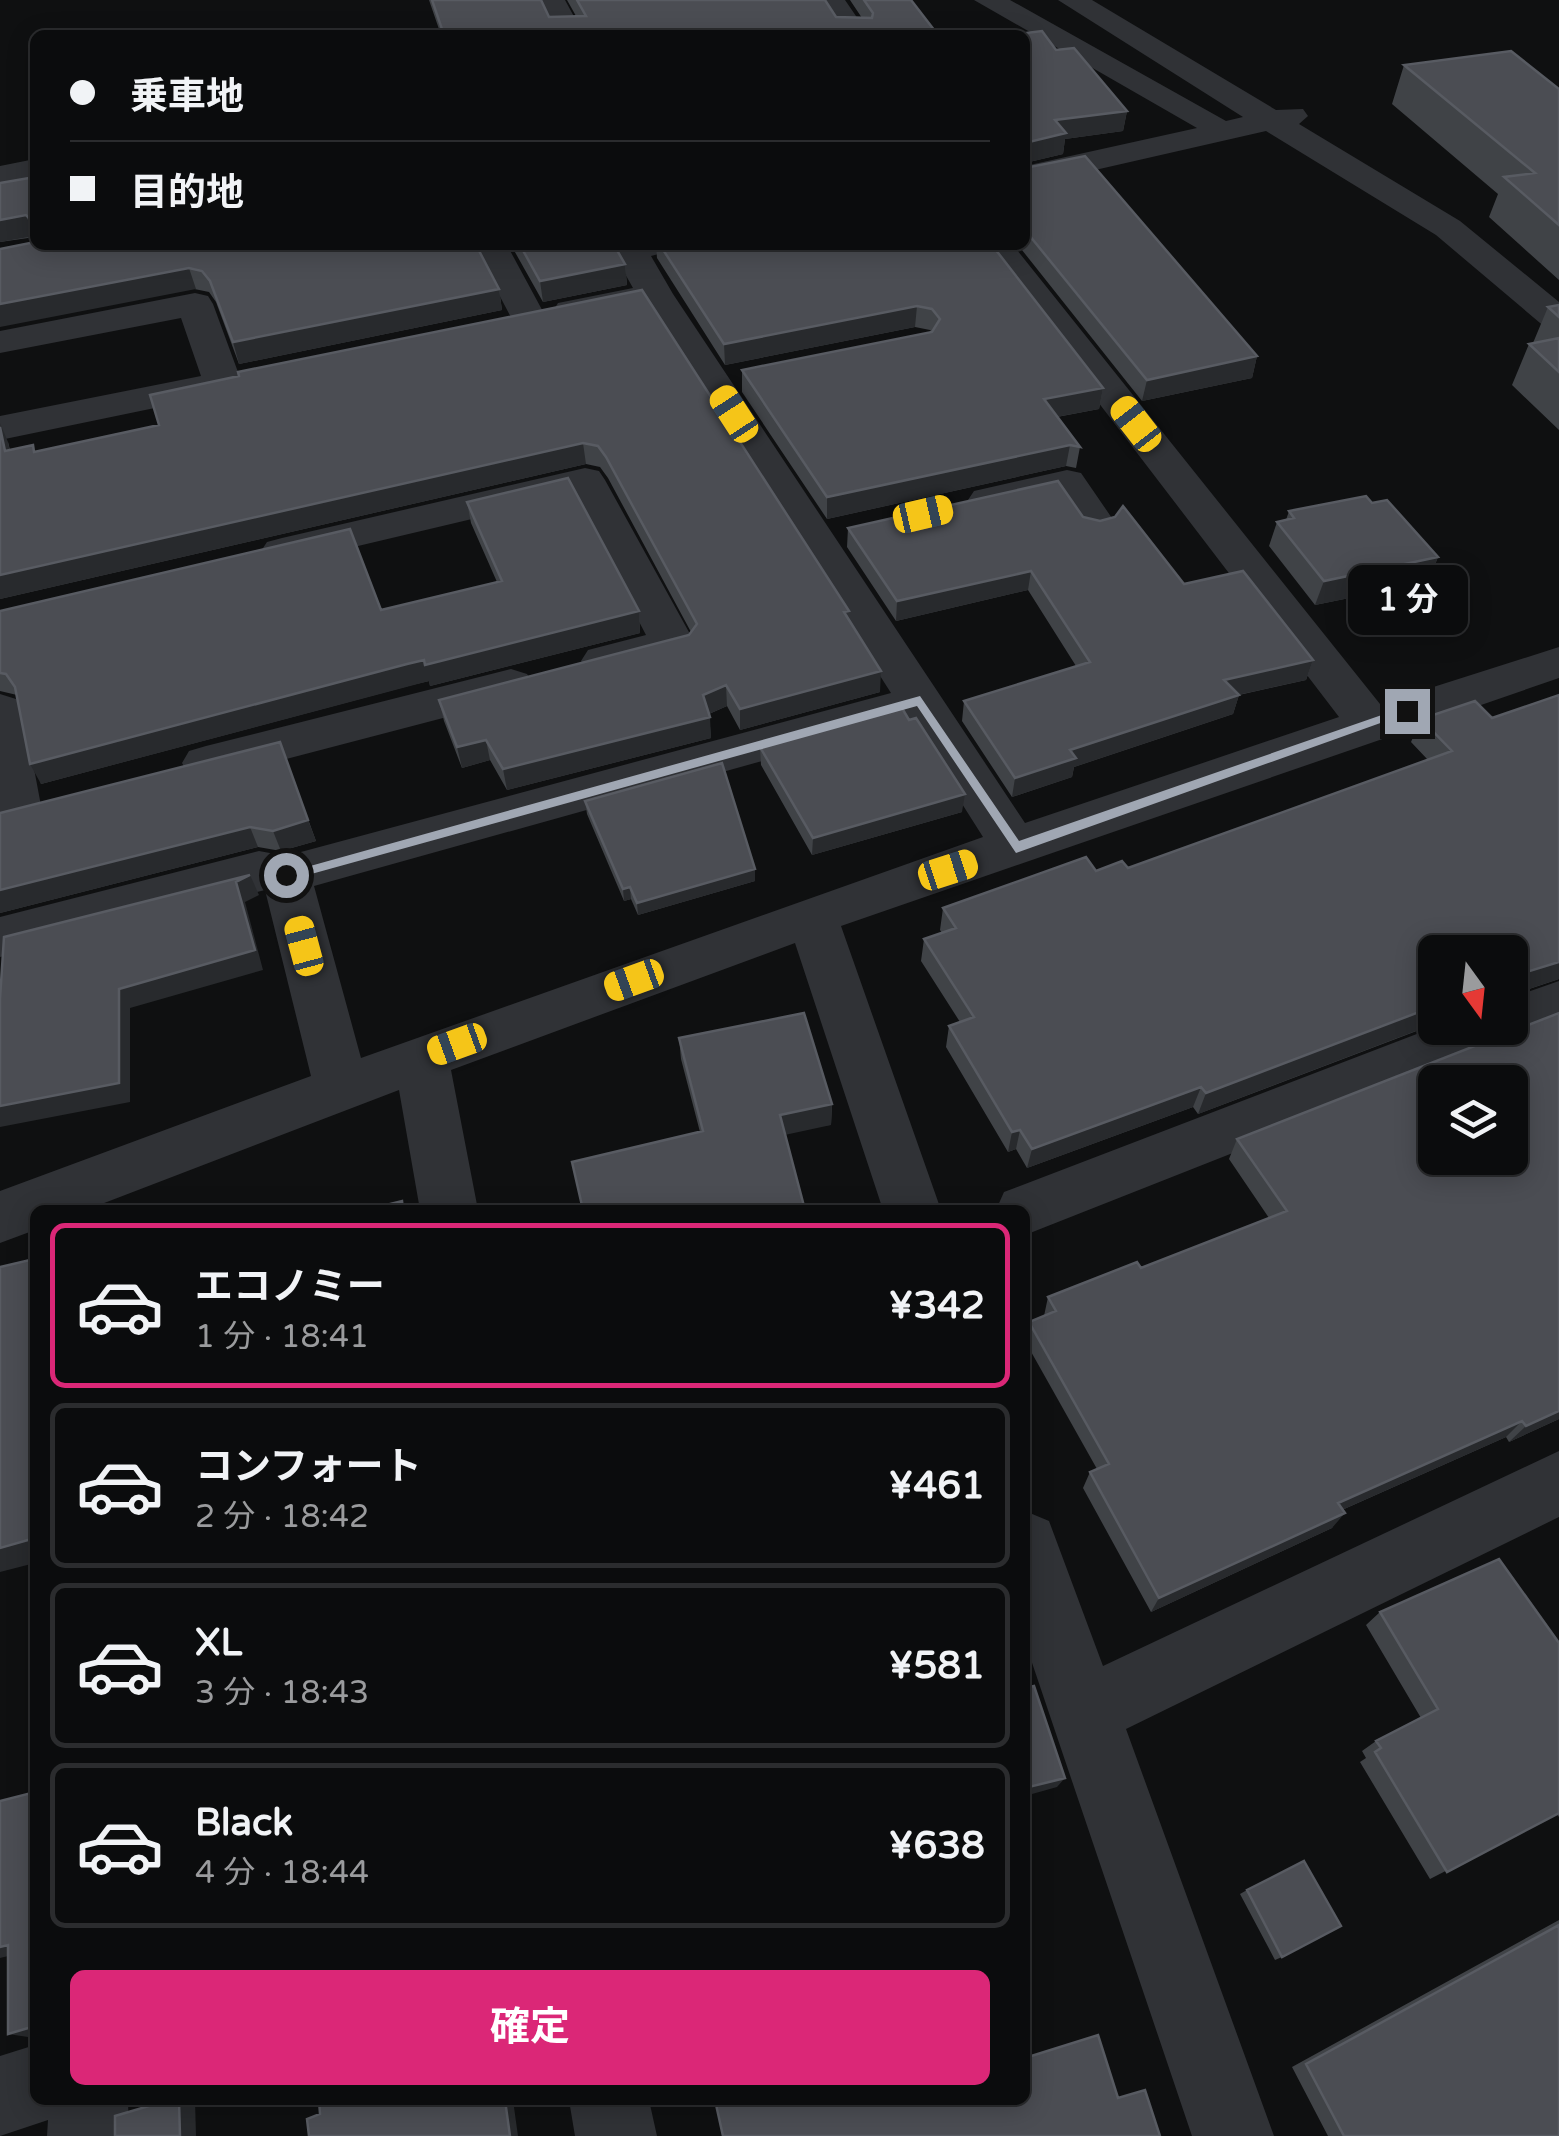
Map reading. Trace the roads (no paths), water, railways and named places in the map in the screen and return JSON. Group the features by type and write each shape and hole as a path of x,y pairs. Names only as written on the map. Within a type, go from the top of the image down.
{"street":[{"path":"551,0 566,30"},
{"path":"830,0 851,30"},
{"path":"988,0 1227,130"},
{"path":"1072,0 1280,105 1448,228 1559,320"},
{"path":"1030,175 1227,130 1280,105"},
{"path":"0,176 30,171"},
{"path":"493,250 529,319"},
{"path":"637,250 655,294 732,379 834,533 920,701 1016,848"},
{"path":"999,250 1369,723"},
{"path":"490,327 655,294"},
{"path":"0,342 195,304 222,383"},
{"path":"2,419 261,375"},
{"path":"172,772 673,644 585,480 246,560"},
{"path":"951,508 1068,482 1095,524"},
{"path":"34,1205 341,1086 812,916 1369,723 1559,662"},
{"path":"0,937 259,870 286,875 920,701"},
{"path":"0,710 25,810"},
{"path":"286,875 341,1086"},
{"path":"812,916 910,1205"},
{"path":"1528,1014 1559,1002"},
{"path":"1030,1208 1449,1045"},
{"path":"421,1057 448,1205"},
{"path":"0,1218 30,1206"},
{"path":"1082,1713 1559,1483"},
{"path":"1030,1559 1233,2136"},
{"path":"0,2096 30,2087"},
{"path":"88,2105 88,2136"},
{"path":"610,2105 616,2136"}]}
